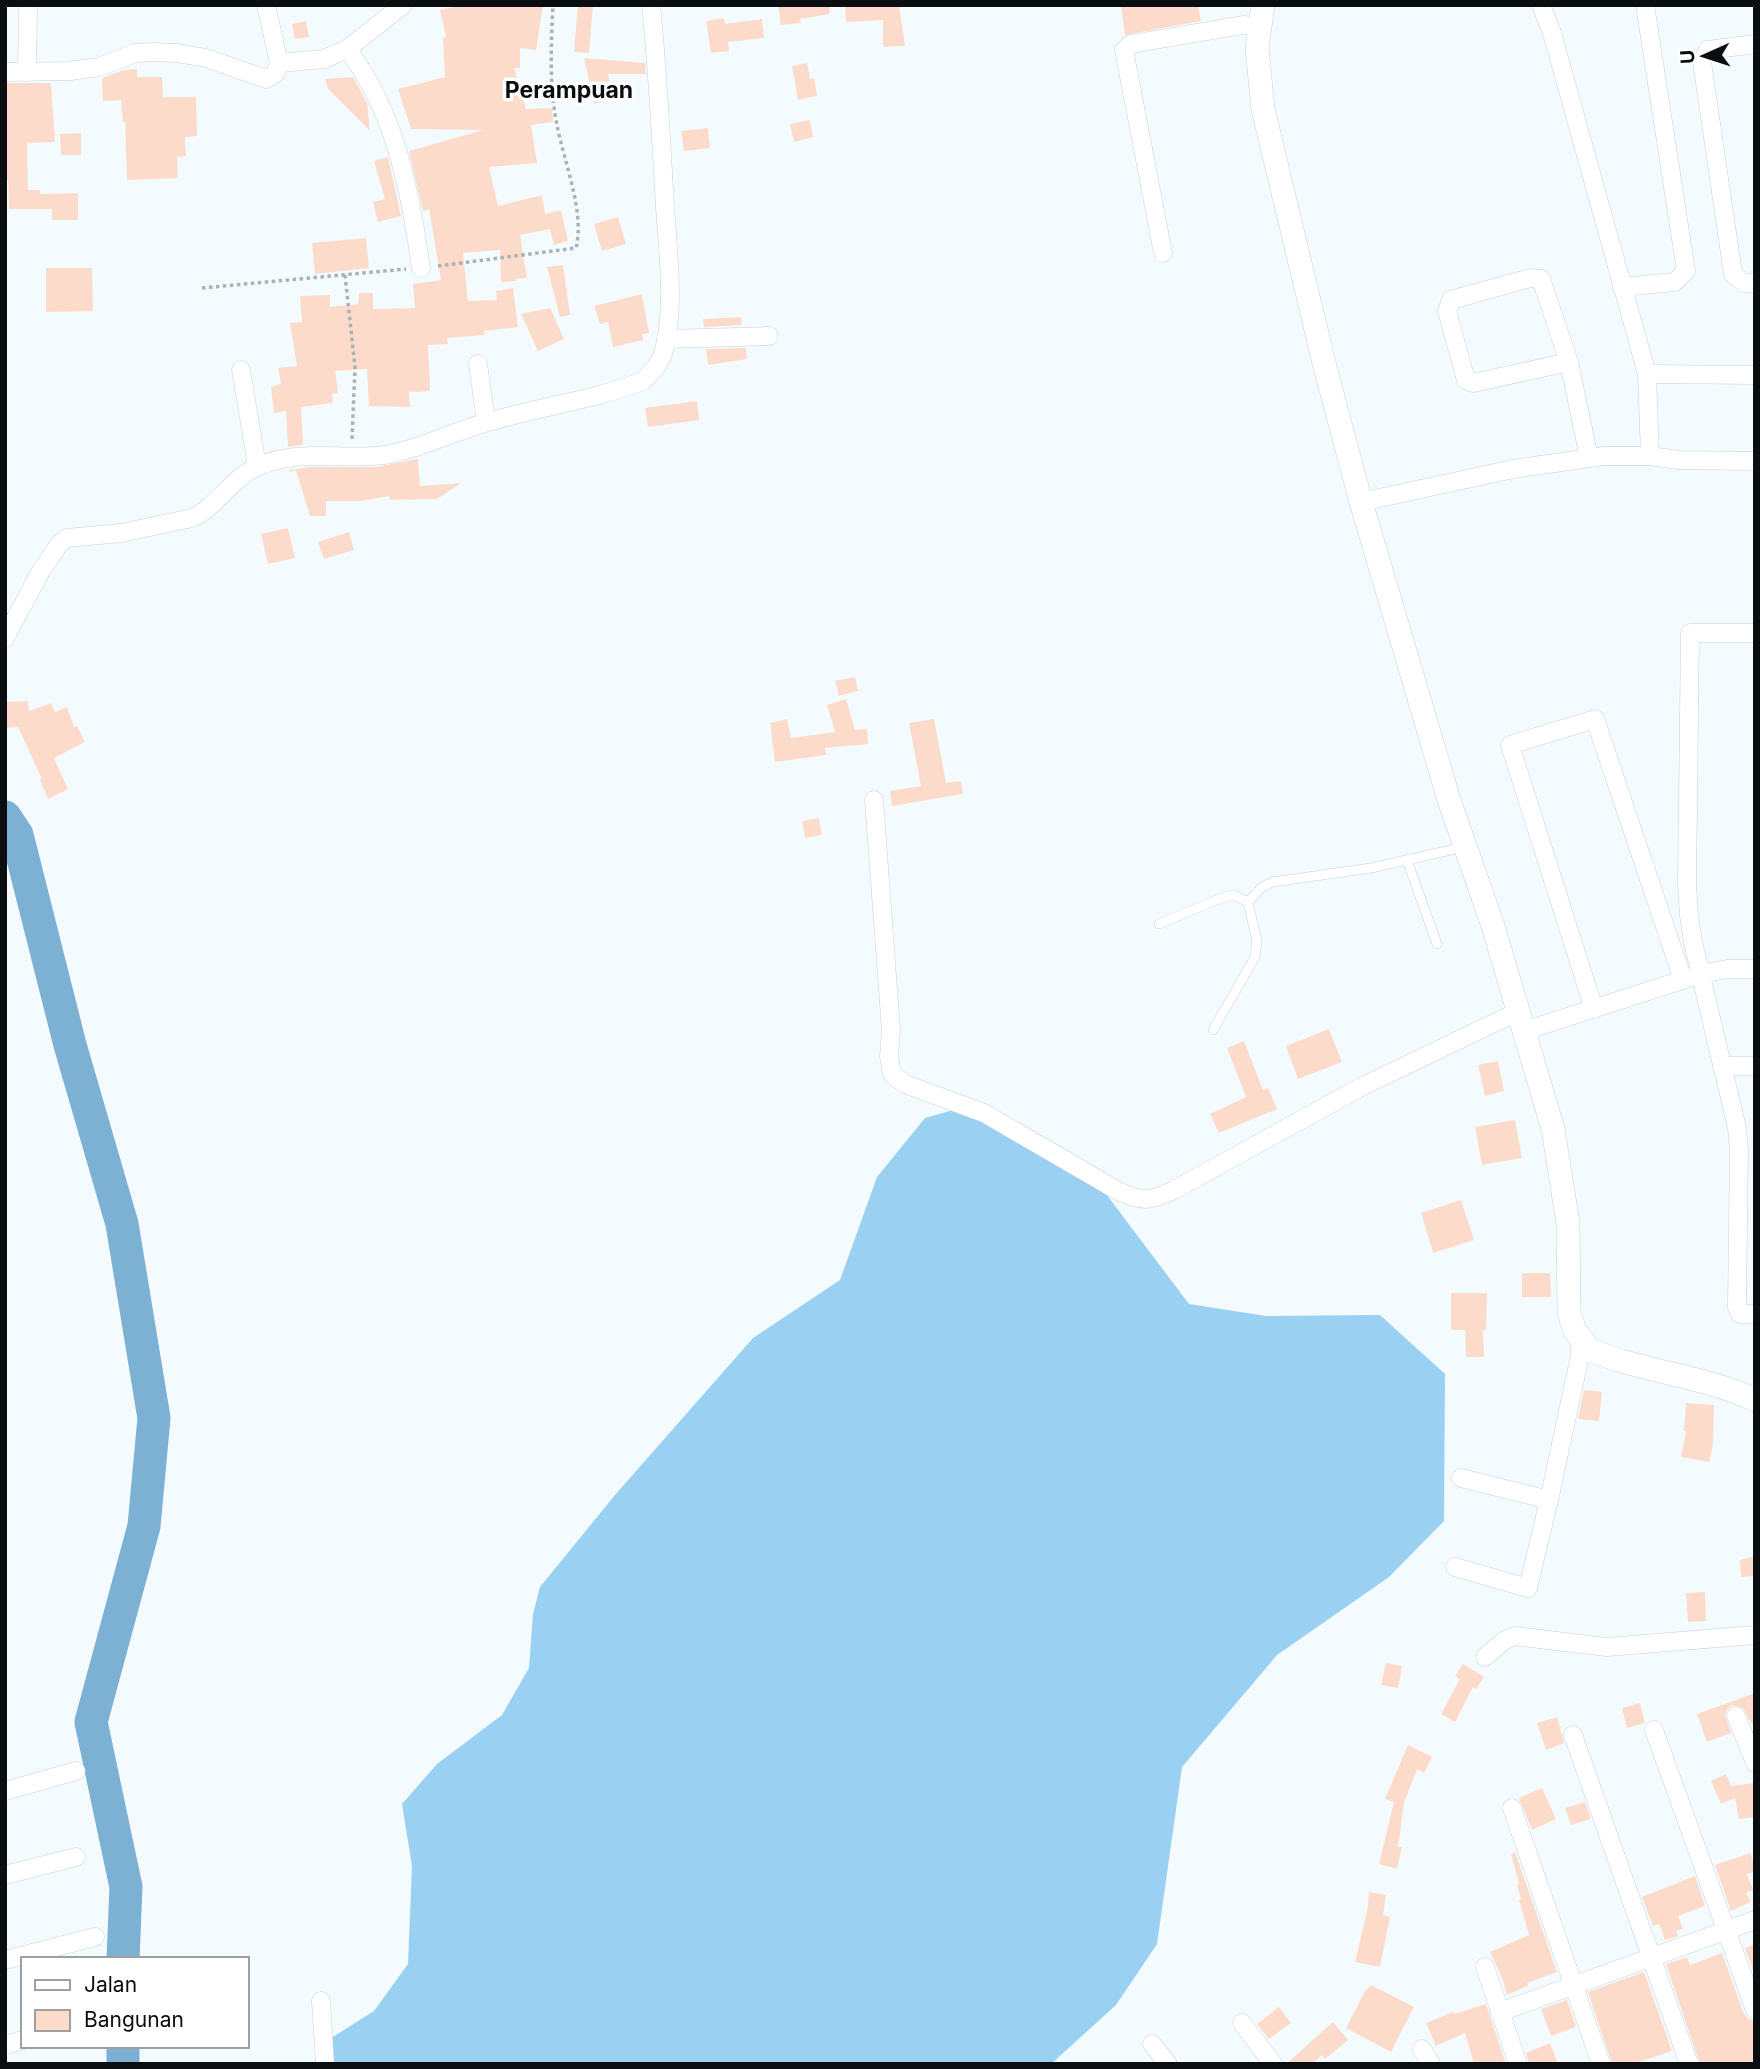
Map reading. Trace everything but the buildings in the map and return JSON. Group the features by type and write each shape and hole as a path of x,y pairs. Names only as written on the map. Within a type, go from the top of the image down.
{"street":[{"path":"27,72 28,5"},
{"path":"5,72 70,71 99,67 135,53 154,52 206,58 266,79 276,72 279,63 266,5"},
{"path":"279,63 324,59 347,49 402,5"},
{"path":"5,638 41,571 60,543 67,538 150,528 203,514 225,489 257,466 318,454 351,456 394,453 486,422 643,381 659,363 666,339 669,266 659,81 650,5"},
{"path":"1541,5 1552,33 1647,374 1650,456"},
{"path":"1549,5 1552,33"},
{"path":"1622,287 1675,282 1686,271 1645,5"},
{"path":"1163,253 1124,50 1131,44 1250,24 1261,16"},
{"path":"1261,16 1258,48 1263,109 1325,367 1361,502 1449,800 1493,926 1545,1096 1560,1162 1568,1223 1569,1313 1574,1331 1584,1342 1528,1588 1455,1567"},
{"path":"1755,44 1708,50 1702,62 1733,274 1744,283 1755,283"},
{"path":"347,49 378,97 397,150 411,198 421,268"},
{"path":"1569,362 1473,383 1466,380 1447,311 1451,300 1530,278 1541,279 1569,362 1589,458"},
{"path":"666,339 769,336"},
{"path":"478,364 486,422"},
{"path":"241,370 257,466"},
{"path":"1647,374 1755,375"},
{"path":"1361,502 1513,469 1604,456 1755,461"},
{"path":"1755,633 1690,633 1686,885 1693,942 1746,1162 1737,1307 1740,1314 1755,1314"},
{"path":"1594,1009 1510,745 1595,719 1684,980"},
{"path":"874,800 891,1030 888,1056 892,1074 905,1084 984,1113 1120,1192 1142,1200 1161,1197 1361,1087 1521,1021 1594,1009 1701,974 1727,969 1755,969"},
{"path":"1722,1066 1755,1066"},
{"path":"1582,1346 1621,1362 1678,1375 1755,1400"},
{"path":"1461,1478 1549,1500"},
{"path":"1485,1657 1505,1640 1515,1636 1607,1647 1755,1635"},
{"path":"1736,1716 1755,1763"},
{"path":"1654,1730 1755,2010"},
{"path":"1573,1735 1689,2064"},
{"path":"5,1791 76,1771"},
{"path":"1512,1808 1601,2064"},
{"path":"5,1875 76,1857"},
{"path":"1500,2012 1755,1920"},
{"path":"5,1960 95,1937"},
{"path":"1485,1967 1518,2064"},
{"path":"321,2001 325,2064"},
{"path":"1242,2023 1273,2064"},
{"path":"1152,2044 1168,2064"}],"lane":[{"path":"1248,902 1262,887 1273,881 1371,868 1466,847"},
{"path":"1407,860 1437,944"},
{"path":"1159,924 1221,898 1234,895 1248,902"},
{"path":"1213,1030 1255,957 1257,941 1248,902"}],"path":[{"path":"202,288 421,268 576,248 578,223 556,122 551,43 553,5"},
{"path":"345,275 355,367 351,456"}],"shaded area":[{"path":"964,1107 1106,1194 1189,1304 1266,1316 1380,1315 1445,1374 1444,1521 1389,1577 1277,1655 1182,1767 1157,1944 1116,2005 1051,2064 329,2064 328,2040 374,2011 408,1964 412,1866 402,1804 437,1764 502,1715 529,1668 533,1614 540,1587 615,1495 753,1338 840,1280 877,1177 925,1118"}],"waterway":[{"path":"5,817 17,835 70,1045 122,1224 154,1418 144,1526 91,1722 126,1887 123,1957"},
{"path":"123,2048 123,2064"}],"district":[{"name":"Perampuan","path":"569,90"}]}
